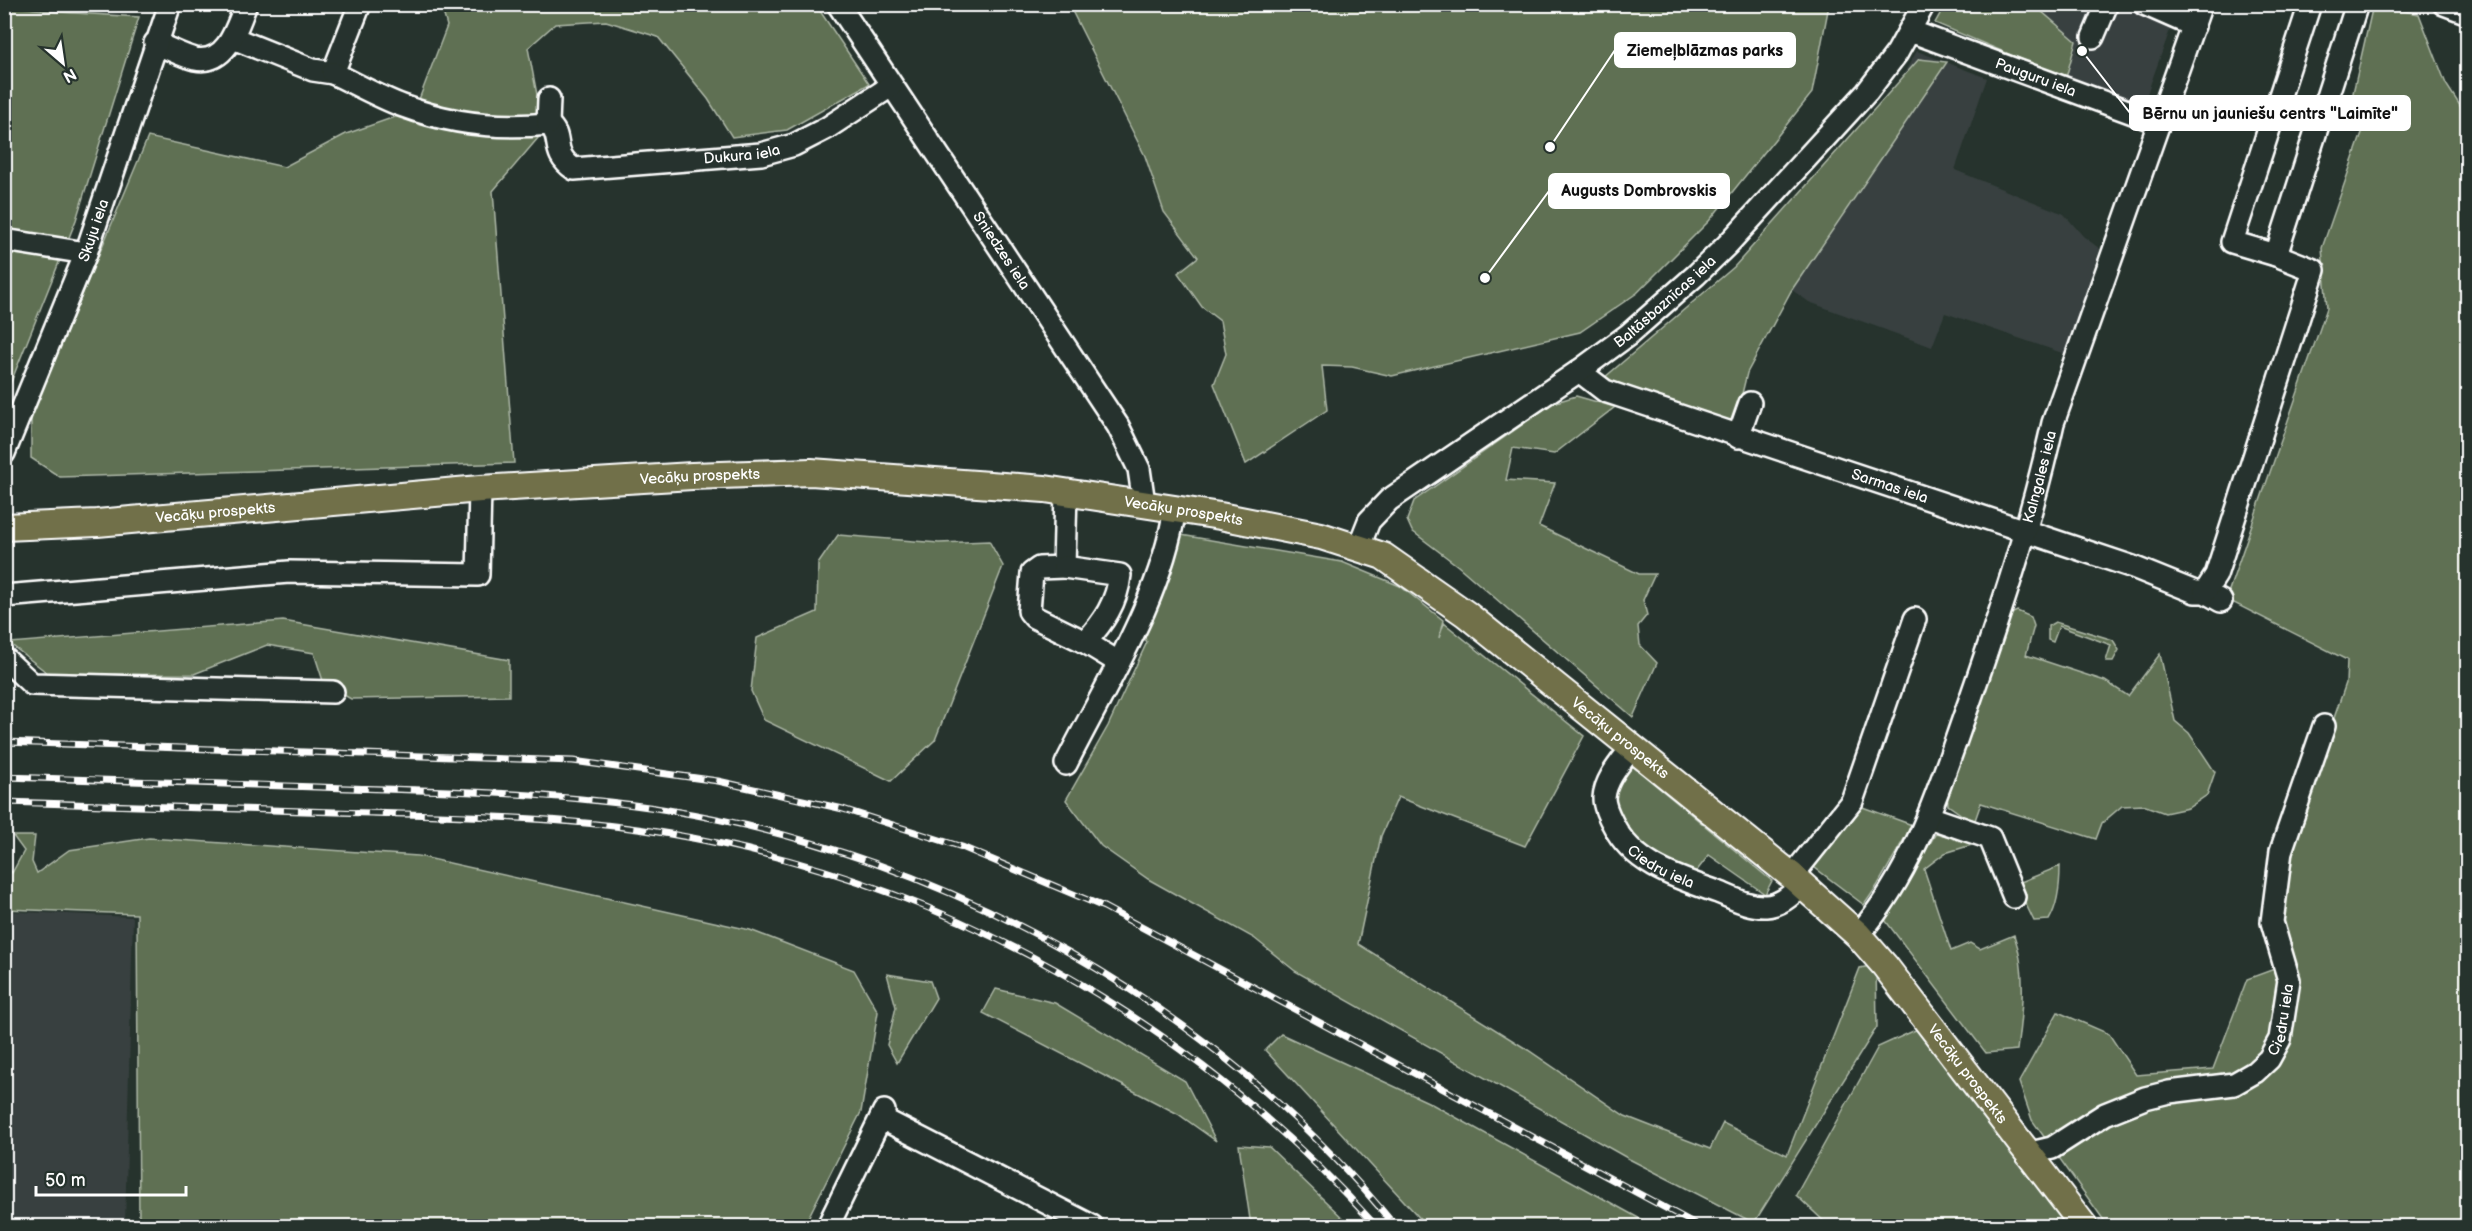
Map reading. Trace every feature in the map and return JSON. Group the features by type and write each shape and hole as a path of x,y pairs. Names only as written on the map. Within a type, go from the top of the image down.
{"main road":[{"name":"Vecāķu prospekts","path":"4,527 97,523 480,489 692,476 811,472 1066,492 1267,524 1359,546 1383,556 1466,614 1633,746 1858,935 1885,966 2031,1153 2084,1227"}],"street":[{"path":"155,43 197,59 223,50 233,38 246,4"},
{"path":"333,73 360,4"},
{"name":"Sniedzes iela","path":"838,4 1118,426 1139,469 1144,503"},
{"name":"Baltāsbaznīcas iela","path":"1359,546 1369,521 1401,490 1579,371 1628,335 1727,245 1867,92 1910,31 1924,4"},
{"path":"2094,37 2107,4"},
{"path":"2144,4 2193,26"},
{"name":"Kalngales iela","path":"1858,935 1871,920 1891,887 1929,817 2038,493 2053,423 2201,4"},
{"path":"2310,4 2232,242 2276,255 2356,4"},
{"path":"2444,4 2468,13"},
{"name":"Skuju iela","path":"4,453 86,253 167,5"},
{"name":"Pauguru iela","path":"1910,31 2160,123"},
{"path":"233,38 313,70 333,73 403,106 440,117 474,123 525,126 548,124 549,99"},
{"name":"Dukura iela","path":"548,124 556,134 558,153 563,162 574,169 761,154 783,148 826,128 891,86"},
{"path":"4,240 86,253"},
{"name":"Sarmas iela","path":"1579,371 1605,391 2133,567 2213,597 2216,575 2314,270 2276,255"},
{"path":"1738,437 1750,403"},
{"path":"4,596 289,572 478,575 480,489"},
{"path":"1064,567 1066,492"},
{"path":"1066,764 1156,585 1168,548 1175,508"},
{"path":"1085,642 1102,625 1118,593 1120,575 1064,567 1039,568 1032,573 1029,610 1034,617 1085,642 1118,662"},
{"path":"1796,881 1852,801 1915,619"},
{"path":"4,658 32,684 333,692"},
{"name":"Ciedru iela","path":"2031,1153 2052,1148 2105,1114 2145,1098 2169,1092 2234,1084 2255,1072 2269,1059 2280,1039 2289,980 2272,922 2281,851 2324,726"},
{"name":"Ciedru iela","path":"1633,746 1611,778 1604,799 1616,829 1638,855 1665,873 1747,904 1767,906 1785,900 1796,881"},
{"path":"1929,817 1990,838 2014,897"},
{"path":"828,1227 883,1114 1092,1227"}],"shaded area":[{"path":"1945,5 2179,5 2143,105 2066,78 1935,23"},
{"path":"1917,51 1987,78 1955,170 2064,214 2083,236 2100,249 2065,354 1945,313 1932,347 1809,302 1751,261 1888,100"},
{"path":"4,911 133,917 125,1226 5,1226"}],"green space":[{"path":"5,5 59,12 139,17 76,220 5,397"},
{"path":"441,5 816,5 869,84 787,130 732,137 708,99 658,37 606,21 555,24 528,48 544,131 493,191 514,463 60,477 31,458 31,417 148,137 284,167 346,134 415,110 447,26"},
{"path":"1069,5 1829,5 1812,93 1709,221 1637,293 1580,332 1392,376 1352,367 1322,366 1327,410 1246,464 1214,384 1226,354 1220,321 1202,307 1178,273 1198,257 1164,212 1145,156"},
{"path":"1945,5 2034,5 2076,41 2066,78 1935,23"},
{"path":"2373,5 2419,14 2446,84 2468,118 2467,1226 2108,1226 2032,1120 2019,1082 2058,1012 2109,1034 2136,1075 2213,1069 2247,979 2288,964 2281,906 2287,855 2346,683 2347,660 2226,599 2327,308 2322,248 2363,130 2353,93"},
{"path":"1919,59 1947,62 1791,291 1747,373 1734,427 1604,378 1734,267"},
{"path":"1576,396 1615,407 1554,454 1513,448 1506,480 1555,483 1539,526 1639,574 1655,574 1643,600 1647,615 1638,626 1640,645 1657,663 1633,717 1458,566 1412,531 1407,520 1414,501 1553,403"},
{"path":"838,535 939,543 989,541 1003,566 935,740 891,781 764,720 751,691 757,638 817,612 818,564"},
{"path":"1181,535 1342,562 1400,586 1443,620 1439,638 1444,623 1584,736 1525,846 1398,797 1381,836 1358,944 1528,1050 1625,1116 1710,1149 1723,1123 1787,1155 1860,968 1876,965 1877,1027 1754,1223 1629,1159 1295,971 1254,938 1148,879 1101,846 1066,800 1108,726 1147,642 1144,637"},
{"path":"2017,611 2031,617 2034,626 2026,655 2105,681 2128,696 2160,654 2175,721 2189,733 2215,772 2207,795 2188,808 2165,813 2143,805 2122,806 2102,823 2096,839 1981,803 1973,826 1960,821 1962,815 1948,805 1947,793 2005,625 2011,614"},
{"path":"283,621 509,660 509,696 351,699 324,684 314,653 267,645 194,674 50,675 9,643"},
{"path":"2055,622 2113,640 2119,650 2113,661 2106,661 2111,645 2059,626 2053,642 2048,640 2048,626"},
{"path":"1630,764 1772,881 1765,894 1709,855 1695,873 1639,847 1618,816 1612,788"},
{"path":"1857,805 1912,825 1864,905 1810,864"},
{"path":"1936,833 1975,844 1945,853 1924,869 1951,951 1970,943 1980,949 2014,935 2022,977 2022,1006 2017,1050 1986,1053 1885,920"},
{"path":"13,836 35,836 32,862 37,873 69,850 149,838 418,856 750,930 854,970 878,1012 861,1112 804,1226 139,1226 137,914 5,909 5,848 6,863 12,873 24,851"},
{"path":"2060,866 2055,908 2049,920 2034,921 2016,884"},
{"path":"887,974 930,981 936,998 897,1063 887,1045 896,1007"},
{"path":"996,989 1055,1003 1185,1081 1216,1141 1178,1114 983,1013"},
{"path":"1920,1028 2068,1226 1829,1226 1796,1195 1878,1047"},
{"path":"1281,1034 1428,1102 1653,1226 1427,1226 1265,1050"},
{"path":"1239,1145 1269,1147 1351,1226 1260,1226 1250,1219"}],"railway":[{"path":"4,742 573,761 718,781 843,809 962,847 1104,907 1699,1226"},
{"path":"4,777 548,796 668,810 772,832 874,863 973,903 1069,952 1160,1010 1245,1075 1324,1147 1395,1226"},
{"path":"4,802 483,816 596,824 670,834 772,856 871,886 966,924 1056,970 1143,1023 1225,1084 1303,1152 1376,1226"}],"place":[{"name":"Bērnu un jauniešu centrs \"Laimīte\"","path":"2082,51"},
{"name":"Ziemeļblāzmas parks","path":"1550,147"},
{"name":"Augusts Dombrovskis","path":"1485,278"}]}
